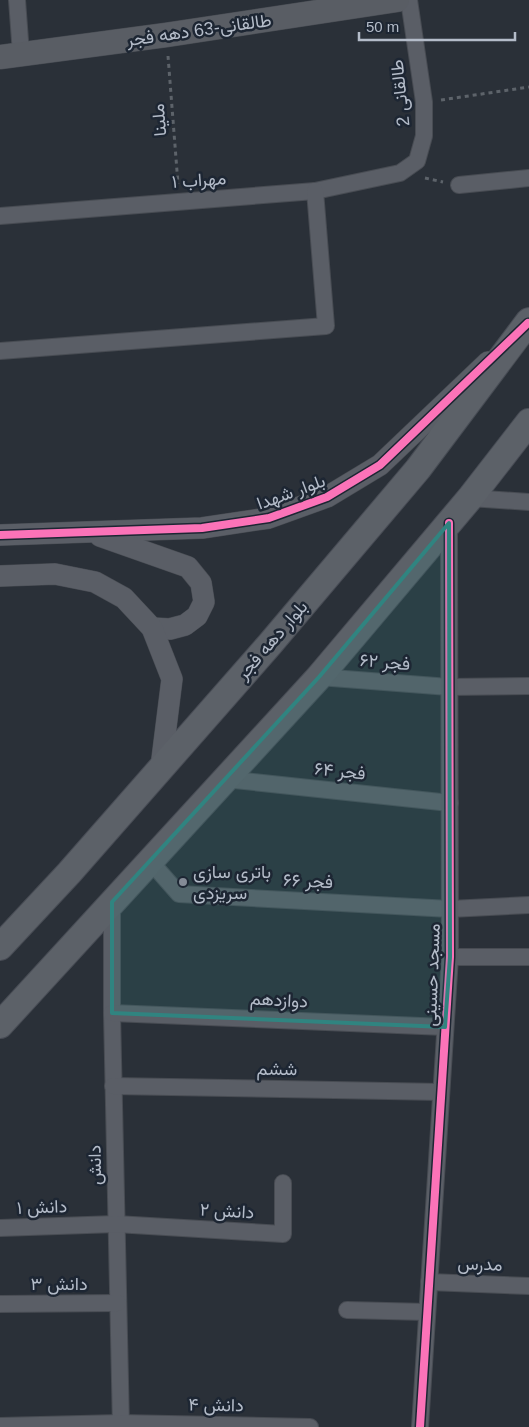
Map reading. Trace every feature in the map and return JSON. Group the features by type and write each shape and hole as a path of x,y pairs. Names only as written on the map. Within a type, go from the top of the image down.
{"main road":[{"name":"طالقانی-63 دهه فجر","path":"10,56 398,0"},
{"name":"بلوار دهه فجر","path":"0,947 69,873 270,644 418,469 528,322"},
{"path":"0,1025 319,677 470,498 529,422"}],"street":[{"path":"10,56 17,0"},
{"name":"طالقانی 2","path":"400,173 417,161 424,136 424,102 409,0"},
{"name":"مهراب ۱","path":"0,216 315,191 400,173"},
{"path":"459,186 529,178"},
{"path":"0,351 326,326 315,191"},
{"name":"بلوار شهدا","path":"0,536 202,528 269,518 327,497 380,465 528,322"},
{"path":"470,498 529,502"},
{"name":"مسجد حسینی","path":"420,1427 450,957 449,523"},
{"path":"88,532 188,567 201,583 204,602 197,616 185,625 170,629 152,628"},
{"path":"0,576 55,574 95,582 124,598 152,628 172,679 161,767"},
{"name":"فجر ۶۲","path":"319,677 449,687 529,686"},
{"name":"فجر ۶۴","path":"225,779 450,803"},
{"name":"فجر ۶۶","path":"150,861 179,894 450,909 529,905"},
{"name":"دانش","path":"112,902 113,1086 120,1425"},
{"path":"450,957 529,957"},
{"name":"دوازدهم","path":"112,1013 445,1028"},
{"name":"ششم","path":"113,1086 441,1092"},
{"name":"دانش ۲","path":"116,1224 283,1234 283,1183"},
{"name":"دانش ۱","path":"0,1228 116,1224"},
{"name":"مدرس","path":"429,1282 529,1286"},
{"name":"دانش ۳","path":"0,1304 118,1303"},
{"path":"348,1310 428,1312"},
{"name":"دانش ۴","path":"0,1426 310,1427"}],"path":[{"path":"424,102 529,87"},
{"path":"400,173 459,186"}],"highlighted area":[{"path":"449,523 450,957 445,1027 112,1013 112,902 319,677"}],"cycle path":[{"path":"0,535 202,528 269,518 327,497 380,465 528,323"},
{"path":"420,1427 450,957 449,523"}],"place":[{"name":"باتری سازی سریزدی","path":"183,882"}]}
